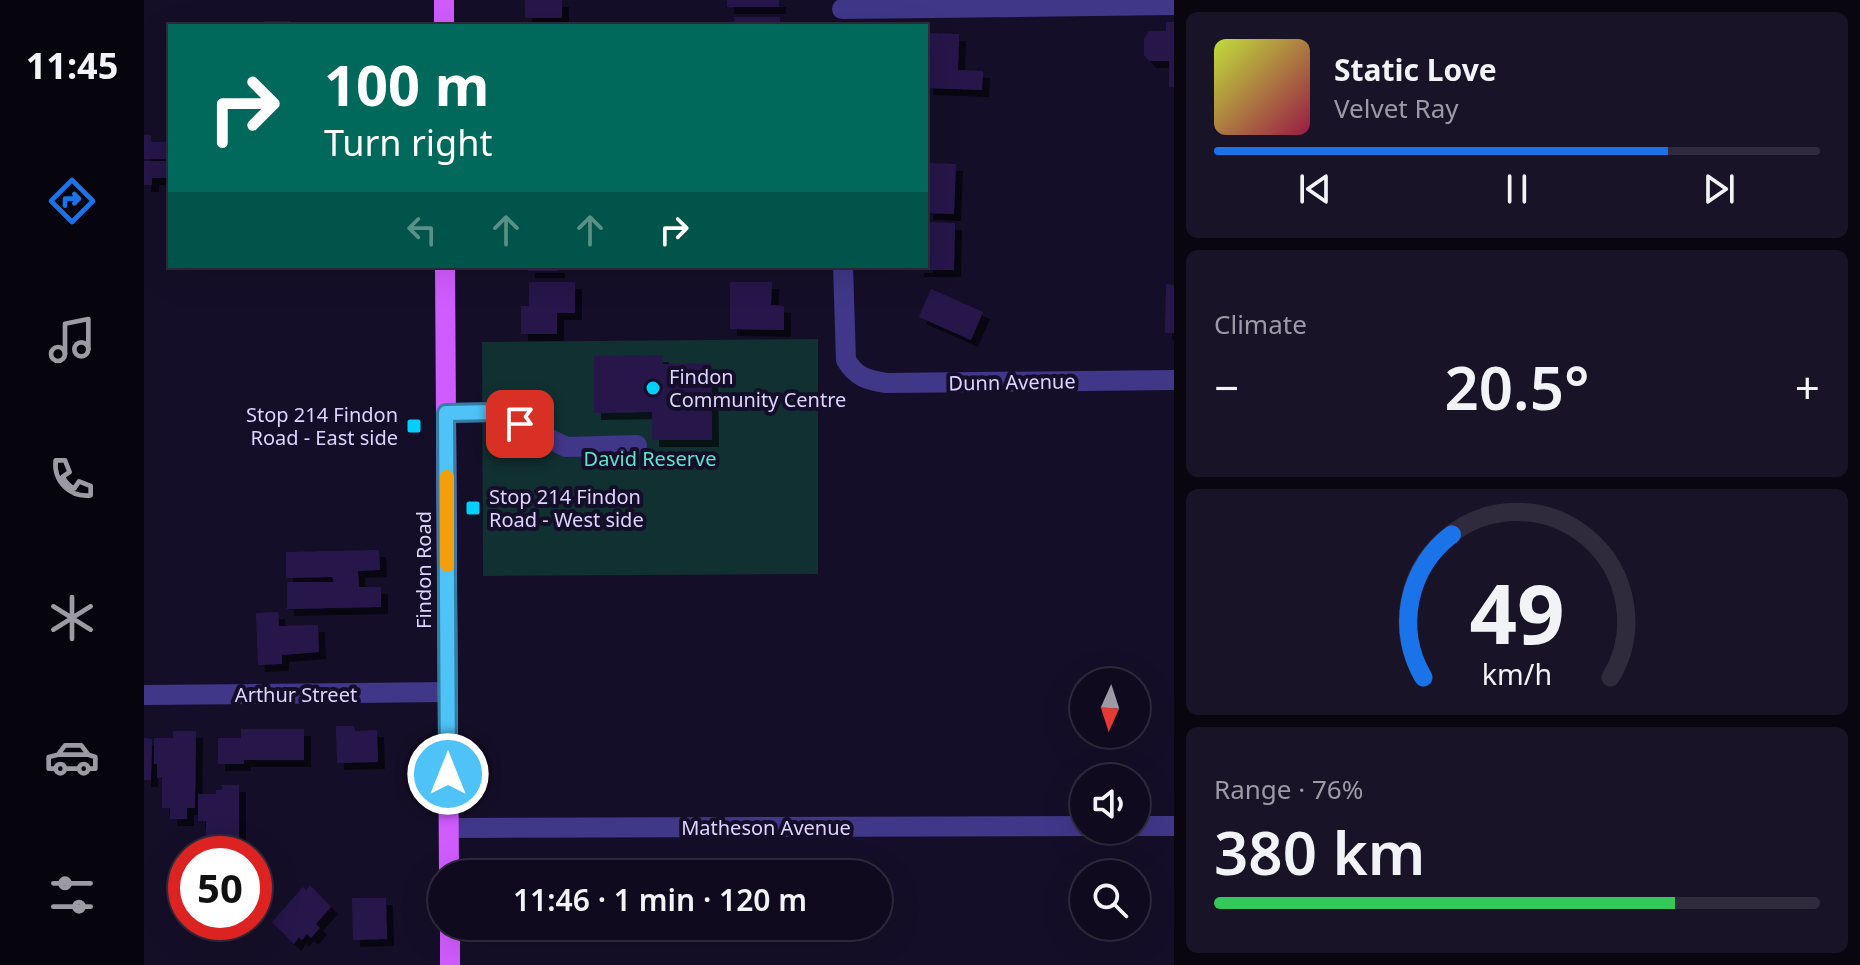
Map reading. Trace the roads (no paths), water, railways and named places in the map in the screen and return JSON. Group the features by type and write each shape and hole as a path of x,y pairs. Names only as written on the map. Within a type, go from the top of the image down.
{"main road":[{"path":"444,0 444,24"},
{"name":"Findon Road","path":"445,268 449,860"},
{"path":"450,940 450,965"}],"street":[{"path":"842,12 1174,5"},
{"name":"Dunn Avenue","path":"843,268 846,360 852,372 867,380 886,383 1174,380"},
{"path":"446,413 497,412 566,447 637,445"},
{"name":"Arthur Street","path":"144,695 448,692"},
{"name":"Matheson Avenue","path":"449,828 1070,826"},
{"path":"1150,826 1174,826"}],"place":[{"name":"Findon Community Centre","path":"653,388"},
{"name":"Stop 214 Findon Road - East side","path":"414,426"},
{"name":"Stop 214 Findon Road - West side","path":"473,508"}],"park label":[{"name":"David Reserve","path":"650,458"}]}
